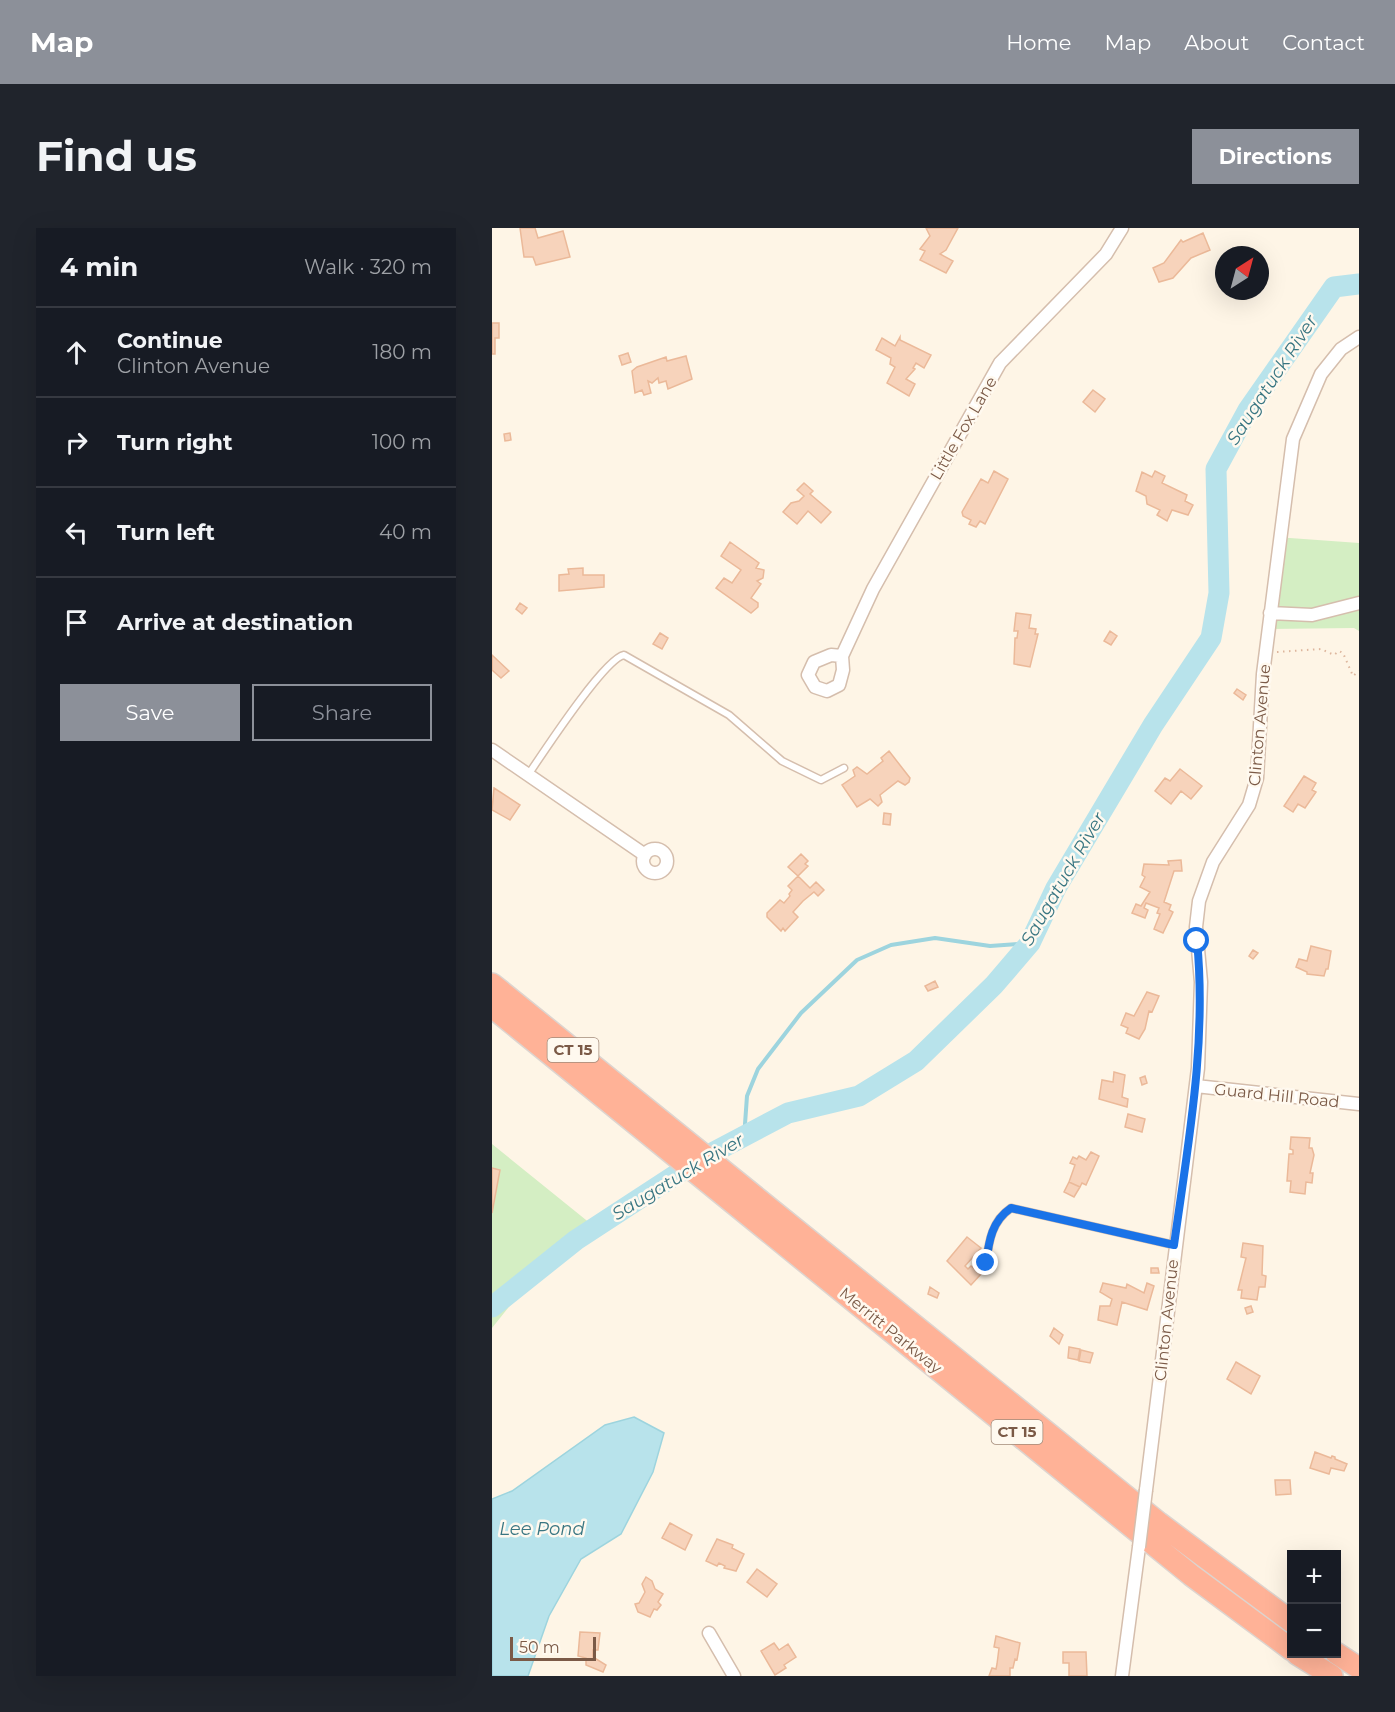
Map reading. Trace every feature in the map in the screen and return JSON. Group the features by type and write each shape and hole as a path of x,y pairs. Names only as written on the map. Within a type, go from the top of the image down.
{"highway":[{"name":"Merritt Parkway","path":"492,984 647,1122 1191,1575 1287,1646"},
{"name":"Merritt Parkway","path":"492,1007 647,1122"},
{"name":"Merritt Parkway","path":"750,1206 1159,1523 1287,1618"},
{"path":"1341,1656 1359,1668"},
{"path":"1305,1658 1332,1676"}],"street":[{"name":"Little Fox Lane","path":"842,656 873,589 1000,363 1106,254 1122,228"},
{"name":"Clinton Avenue","path":"1122,1676 1174,1245 1196,1086 1201,998 1196,927 1198,908 1213,862 1245,813 1255,787 1270,613 1293,439 1321,374 1341,349 1359,337"},
{"path":"1270,613 1312,615 1359,603"},
{"path":"492,750 645,855"},
{"name":"Guard Hill Road","path":"1196,1086 1359,1104"},
{"path":"709,1634 734,1676"}],"lane":[{"path":"528,775 600,675 616,657 624,655 729,715 774,755 803,772 821,780 844,768"},
{"path":"986,1263 993,1228 1000,1216 1011,1208 1174,1245"}],"path":[{"path":"1266,652 1322,649 1334,655 1339,651 1343,653 1353,676 1359,671"}],"green space":[{"path":"1276,537 1359,543 1359,631 1354,628 1266,629"},
{"path":"492,1144 591,1224 555,1249 492,1328"}],"water":[{"name":"Lee Pond","path":"634,1417 664,1433 653,1472 621,1534 581,1559 549,1616 528,1676 492,1676 492,1499 512,1491 605,1425"}],"building":[{"path":"520,228 535,228 538,238 563,231 570,257 536,265 533,257 524,257"},
{"path":"926,228 958,228 946,250 940,254 953,261 946,273 920,260 925,251 920,249 930,236"},
{"path":"1203,233 1210,250 1191,258 1173,278 1159,282 1153,268 1164,263 1181,240 1183,242"},
{"path":"492,323 499,323 499,338 495,338 495,354 492,354"},
{"path":"900,337 900,340 931,355 924,368 916,363 913,368 915,369 906,379 915,384 909,396 887,383 895,367 890,364 891,358 876,350 882,338 895,346"},
{"path":"628,353 631,362 622,365 619,356"},
{"path":"686,356 692,379 668,389 666,381 659,383 658,378 652,383 648,381 651,393 644,395 642,390 635,393 632,371 637,367 666,357 667,361"},
{"path":"1093,390 1105,399 1095,412 1083,402"},
{"path":"510,433 511,440 505,441 504,434"},
{"path":"994,471 1008,479 985,524 980,521 976,527 969,524 971,520 963,516 962,512 981,479 988,483"},
{"path":"1155,471 1165,476 1162,483 1187,495 1185,501 1193,505 1188,515 1172,510 1167,521 1157,515 1160,510 1147,504 1146,496 1136,491 1142,472 1152,477"},
{"path":"804,483 813,491 810,494 831,512 821,523 808,511 797,524 783,512 791,503 799,501 804,496 797,490"},
{"path":"730,542 759,563 756,568 764,570 763,578 757,581 761,584 751,598 758,603 758,607 751,613 716,588 724,578 732,583 741,570 721,556"},
{"path":"583,568 583,575 604,575 604,587 559,591 559,575 569,574 568,569"},
{"path":"520,603 527,608 522,614 516,609"},
{"path":"1016,613 1031,615 1029,628 1036,629 1035,634 1038,634 1030,667 1014,664 1015,638 1017,638 1018,631 1014,631"},
{"path":"1110,631 1117,636 1111,645 1104,641"},
{"path":"660,633 668,638 662,649 653,644"},
{"path":"492,655 509,671 501,678 492,670"},
{"path":"1237,689 1246,695 1243,700 1234,693"},
{"path":"889,751 910,778 909,782 905,785 898,781 880,795 882,802 878,806 870,799 857,807 842,785 855,776 853,770 857,767 867,774 883,761 881,758"},
{"path":"1180,769 1202,786 1191,799 1181,791 1171,804 1155,791 1165,778 1170,781"},
{"path":"1304,776 1316,783 1312,790 1316,792 1305,808 1298,804 1293,812 1284,806"},
{"path":"494,788 520,805 510,820 492,810"},
{"path":"884,813 891,814 890,825 883,824"},
{"path":"801,854 808,861 805,864 808,866 798,876 788,867"},
{"path":"1181,860 1182,871 1174,871 1164,902 1171,905 1169,910 1173,912 1163,933 1154,929 1160,914 1157,913 1159,908 1146,903 1144,908 1148,910 1145,918 1132,913 1136,904 1141,906 1150,892 1140,887 1145,877 1142,875 1144,864 1169,865 1168,861"},
{"path":"798,876 810,888 816,882 824,890 818,896 814,892 803,901 793,912 798,917 785,931 783,928 781,931 767,917 767,913 780,900 784,903 790,896 792,890 788,886"},
{"path":"1311,946 1331,951 1328,969 1324,976 1307,974 1296,967 1299,959 1307,961"},
{"path":"1253,950 1258,953 1253,959 1249,956"},
{"path":"935,981 938,987 928,991 925,986"},
{"path":"1147,992 1159,996 1152,1012 1149,1011 1145,1029 1139,1039 1126,1033 1128,1028 1121,1025 1126,1013 1134,1016"},
{"path":"1114,1072 1125,1075 1122,1097 1128,1099 1127,1107 1099,1099 1102,1080 1113,1082"},
{"path":"1145,1076 1147,1083 1142,1085 1140,1078"},
{"path":"1128,1114 1145,1119 1142,1132 1125,1127"},
{"path":"1291,1137 1310,1138 1309,1148 1312,1148 1314,1155 1310,1173 1313,1173 1312,1183 1306,1182 1305,1194 1290,1192 1291,1181 1287,1181 1289,1154 1293,1154 1293,1150 1290,1149"},
{"path":"1091,1152 1099,1156 1086,1185 1082,1183 1080,1187 1069,1182 1075,1165 1070,1163 1073,1157 1077,1159 1079,1156 1086,1160"},
{"path":"492,1168 500,1170 492,1213"},
{"path":"1069,1182 1080,1187 1074,1197 1064,1192"},
{"path":"967,1237 981,1248 965,1266 968,1269 971,1266 981,1274 971,1285 947,1261"},
{"path":"1243,1243 1263,1246 1262,1275 1266,1276 1265,1287 1259,1287 1257,1300 1241,1298 1242,1290 1238,1290 1246,1258 1241,1257"},
{"path":"1151,1268 1158,1268 1159,1273 1151,1273"},
{"path":"1103,1283 1126,1288 1127,1284 1144,1293 1147,1283 1154,1286 1147,1310 1122,1302 1117,1325 1098,1320 1100,1306 1110,1306 1112,1299 1100,1292"},
{"path":"930,1287 939,1293 937,1298 928,1294"},
{"path":"1251,1306 1253,1312 1247,1314 1245,1308"},
{"path":"1054,1328 1063,1335 1059,1344 1050,1336"},
{"path":"1069,1347 1080,1349 1078,1360 1068,1358"},
{"path":"1081,1350 1093,1353 1090,1363 1079,1361"},
{"path":"1236,1362 1260,1376 1251,1394 1227,1379"},
{"path":"1315,1452 1331,1458 1335,1457 1347,1464 1344,1471 1331,1468 1329,1474 1310,1468"},
{"path":"1275,1480 1290,1480 1291,1494 1276,1495"},
{"path":"670,1523 692,1535 685,1550 662,1538"},
{"path":"717,1539 733,1545 732,1548 744,1554 736,1571 724,1568 725,1566 719,1563 717,1566 706,1561"},
{"path":"757,1569 777,1584 767,1597 747,1582"},
{"path":"646,1577 652,1581 655,1589 663,1594 658,1602 661,1605 657,1610 654,1609 650,1617 638,1612 635,1604 639,1603 645,1592 642,1584"},
{"path":"580,1632 600,1633 598,1650 593,1650 593,1657 606,1665 603,1672 586,1665 586,1658 578,1656"},
{"path":"996,1636 1020,1643 1017,1660 1015,1659 1013,1668 1010,1668 1010,1676 989,1676 992,1668 996,1669 997,1664 999,1648 994,1647"},
{"path":"774,1643 779,1650 788,1644 796,1657 784,1665 786,1668 775,1675 761,1651"},
{"path":"1063,1652 1086,1652 1087,1676 1069,1676 1069,1663 1063,1663"}],"waterway":[{"name":"Saugatuck River","path":"492,1307 576,1240 697,1161 788,1113 859,1096 916,1061 994,985 1030,943 1056,888 1153,725 1211,638 1219,593 1216,469 1248,410 1334,287 1359,284"},
{"path":"744,1138 747,1096 758,1069 801,1013 857,960 891,945 935,938 990,946 1030,943"}],"route":[{"path":"986,1263 993,1228 1000,1216 1011,1208 1021,1208 1095,1228 1174,1245 1197,1068 1201,982 1197,941"}]}
